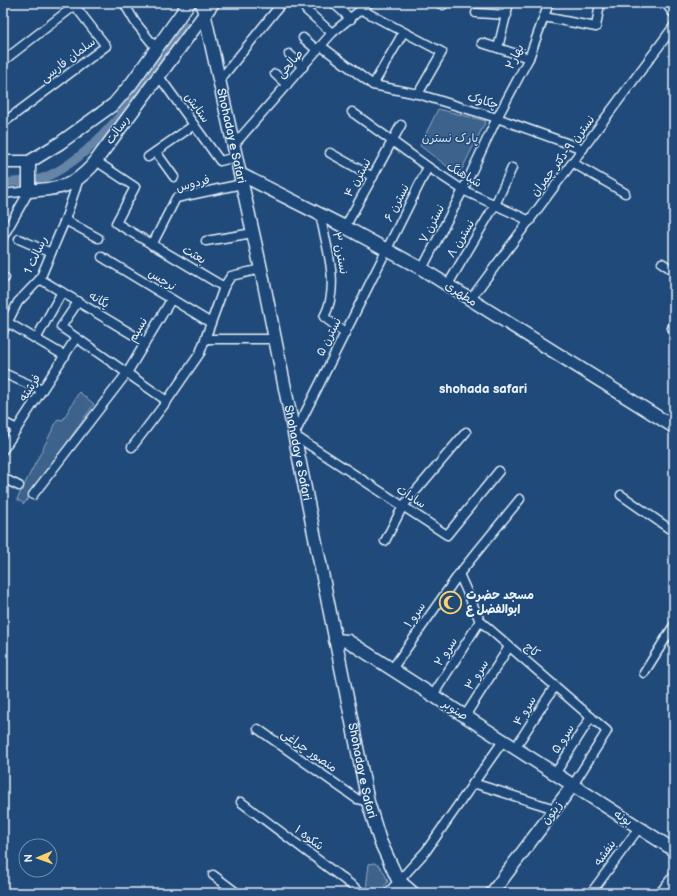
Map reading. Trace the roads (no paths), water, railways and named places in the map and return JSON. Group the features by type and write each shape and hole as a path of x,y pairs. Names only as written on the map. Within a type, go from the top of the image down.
{"street":[{"path":"124,3 135,22 156,48"},
{"name":"رسالت","path":"29,162 60,143 114,104 131,84 189,3"},
{"name":"رسالت","path":"29,192 67,186 78,181 96,161 203,9 213,3"},
{"path":"219,81 282,3"},
{"path":"333,3 351,19"},
{"name":"صالحی","path":"235,151 287,85 319,48 332,34 369,3"},
{"path":"498,48 509,3"},
{"name":"بهار۲","path":"463,190 497,118 529,58 548,3"},
{"path":"544,17 596,27 600,3"},
{"path":"668,3 674,11"},
{"path":"3,61 77,4"},
{"name":"سلمان فارسی","path":"3,123 106,46 77,4"},
{"name":"Shohaday e Safari","path":"203,9 261,269 368,802 380,841 398,880 413,893"},
{"path":"306,10 332,34"},
{"path":"362,10 403,33 442,52 418,94"},
{"path":"476,13 507,15"},
{"name":"نسترن ۹-دکتر چمران","path":"470,300 674,26"},
{"path":"303,38 373,84 403,33"},
{"path":"482,43 529,58"},
{"path":"289,54 303,67"},
{"path":"274,74 287,85"},
{"name":"ستایش","path":"158,75 220,160 235,151"},
{"name":"چکاوک","path":"373,84 418,94 497,118 583,149"},
{"name":"شباهنگ","path":"352,112 393,140 428,167 463,190 530,221"},
{"path":"148,157 194,125"},
{"name":"نسترن ۴","path":"345,227 401,125"},
{"path":"156,152 174,177"},
{"path":"330,153 373,177"},
{"name":"بعثت","path":"96,161 135,187 116,223 224,287"},
{"path":"3,162 29,162 29,192 3,237"},
{"path":"573,163 625,193"},
{"name":"نسترن ۶","path":"387,249 428,167"},
{"name":"نسترن ۸","path":"447,286 495,205 512,168"},
{"name":"مطهری","path":"241,179 320,214 422,269 674,427"},
{"name":"فردوس","path":"152,245 176,198 241,179"},
{"name":"رسالت 1","path":"3,331 18,302 40,279 78,181"},
{"name":"نسترن ۷","path":"422,269 463,190"},
{"path":"3,194 29,192"},
{"name":"نسترن ۳","path":"320,214 333,282 330,306 324,317 344,333"},
{"path":"64,220 98,238"},
{"path":"206,241 253,233"},
{"path":"19,239 51,253"},
{"name":"نسترن ۵","path":"294,435 387,249"},
{"name":"نرجس","path":"102,257 211,323"},
{"path":"662,263 674,271"},
{"path":"132,448 200,353 224,287 231,276 261,269"},
{"name":"یگانه","path":"40,279 145,342"},
{"path":"36,339 62,292"},
{"name":"نسیم","path":"33,495 126,373 171,300"},
{"path":"78,302 61,327 167,401"},
{"path":"7,322 65,356"},
{"name":"فرشته","path":"3,450 76,338"},
{"path":"206,339 275,339"},
{"path":"3,373 42,390"},
{"path":"3,422 17,429"},
{"path":"385,541 403,506 466,432"},
{"name":"سادات","path":"294,435 447,535 499,471"},
{"path":"3,478 19,486"},
{"path":"621,495 674,532"},
{"name":"سرو ۱","path":"392,669 458,574 520,499"},
{"name":"کاج","path":"458,574 480,621 607,731"},
{"name":"سرو ۲","path":"433,695 480,621"},
{"path":"644,673 674,625"},
{"name":"صنوبر","path":"335,640 348,641 573,785"},
{"name":"سرو ۳","path":"465,716 509,647"},
{"name":"سرو ۴","path":"515,748 555,686"},
{"name":"سرو ۵","path":"555,774 591,717"},
{"name":"منصور چراغی","path":"258,729 357,799 368,802"},
{"name":"زیتون","path":"492,893 573,785 607,731"},
{"path":"388,893 398,880 426,851 503,741"},
{"path":"473,783 555,809"},
{"name":"بونه","path":"573,785 674,850"},
{"name":"شکوه ۱","path":"241,802 362,893"},
{"name":"بنفشه","path":"591,893 639,828"},
{"path":"213,875 238,893"},
{"path":"660,893 674,875"}],"waterway":[{"path":"3,183 41,179 67,165 87,150 124,111 186,26"}],"place":[{"name":"مسجد حضرت ابوالفضل ع","path":"451,602"}],"district":[{"name":"shohada safari","path":"483,389"}],"park label":[{"name":"پارک نسترن","path":"450,138"}]}
